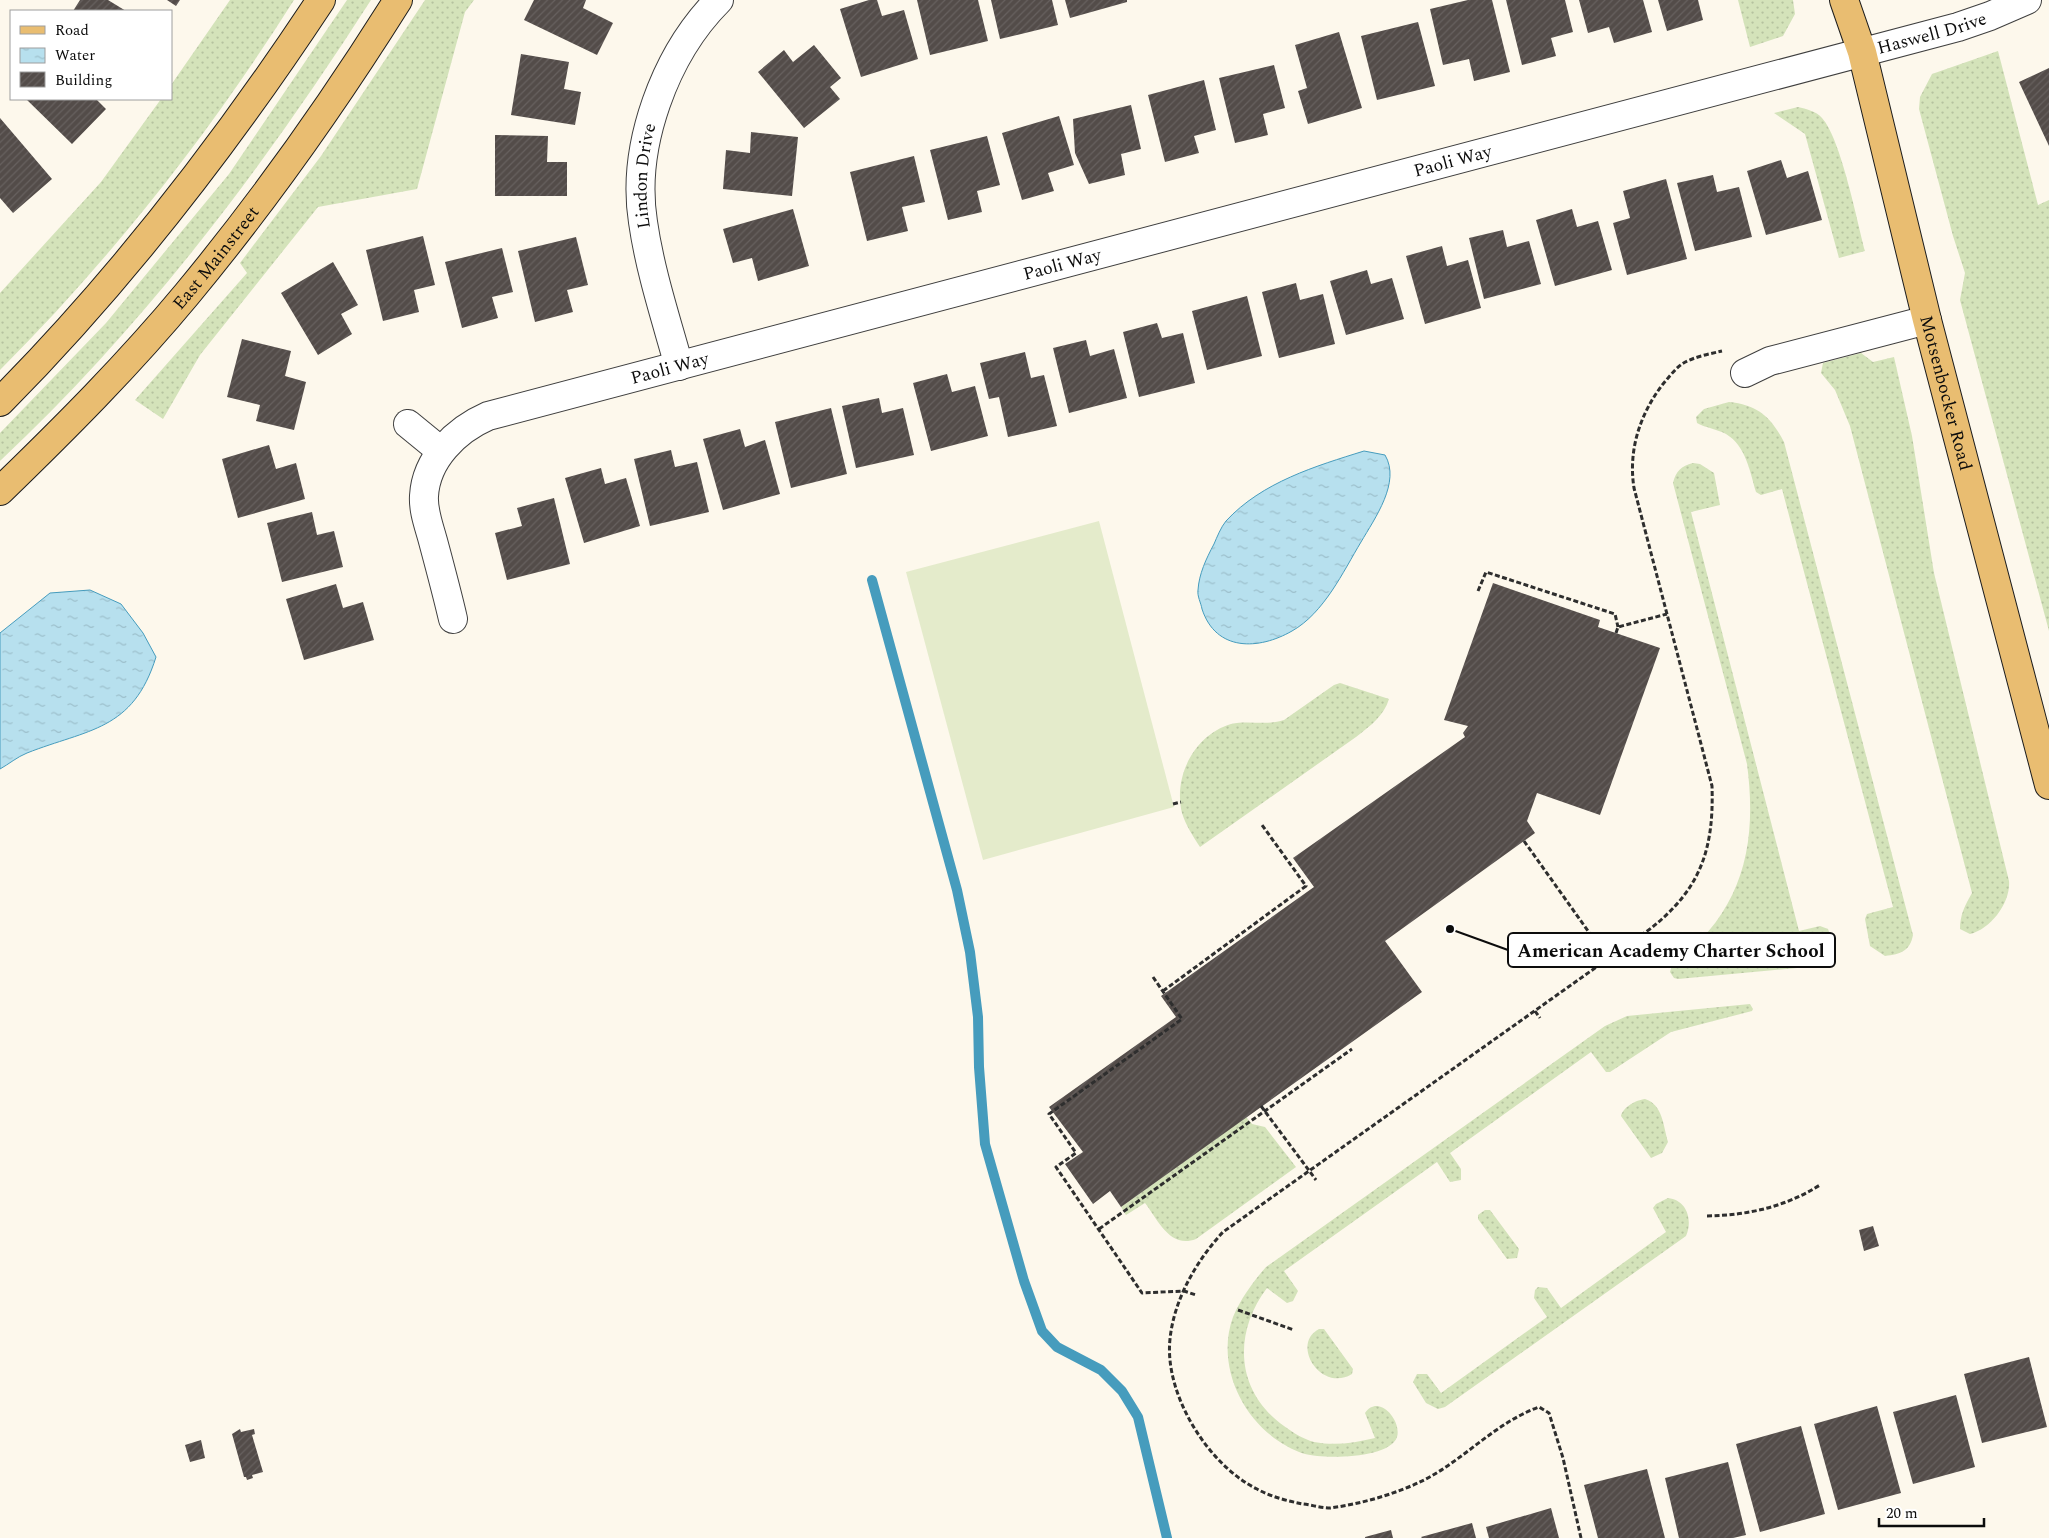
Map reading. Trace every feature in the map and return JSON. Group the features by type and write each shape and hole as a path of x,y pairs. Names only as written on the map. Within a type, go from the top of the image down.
{"main road":[{"path":"0,402 56,344 125,267 244,115 321,0"},
{"name":"East Mainstreet","path":"0,491 97,395 187,294 298,148 398,0"},
{"name":"Motsenbocker Road","path":"1844,0 1862,52 1927,320 2049,785"}],"street":[{"name":"Lindon Drive","path":"679,366 642,221 640,191 643,161 649,132 669,73 686,42 719,0"},
{"name":"Haswell Drive","path":"1862,52 1958,27 2027,0"},
{"name":"Paoli Way","path":"453,619 424,506 426,484 441,451 468,426 488,416 1862,52"},
{"path":"1744,373 1770,361 1927,320"},
{"path":"408,424 441,451"}],"path":[{"path":"1581,1538 1563,1458 1549,1413 1539,1407 1519,1414 1425,1480 1378,1498 1328,1508 1288,1502 1248,1484 1230,1471 1206,1446 1196,1431 1180,1398 1172,1366 1170,1338 1184,1291 1197,1265 1223,1232 1665,917 1679,902 1704,860 1711,834 1712,786 1634,488 1632,455 1642,418 1654,396 1669,377 1681,364 1724,350"},
{"path":"1478,592 1486,572 1615,614 1618,627 1616,633"},
{"path":"1618,627 1668,614"},
{"path":"1173,804 1181,802"},
{"path":"1163,991 1306,886 1262,825"},
{"path":"1524,841 1608,959"},
{"path":"1153,977 1182,1019 1049,1114 1076,1153 1056,1167 1142,1293 1184,1291 1196,1294"},
{"path":"1535,1011 1540,1018"},
{"path":"1099,1228 1263,1110 1352,1049"},
{"path":"1261,1106 1316,1180"},
{"path":"1707,1216 1741,1215 1759,1212 1800,1198 1820,1185"},
{"path":"1238,1310 1294,1330"}],"green space":[{"path":"230,0 294,0 228,98 157,193 81,284 0,370 0,293 101,182 160,100 172,100 172,84"},
{"path":"347,0 371,0 245,183 200,242 104,355 0,461 0,433 106,323 229,174"},
{"path":"425,0 474,0 465,12 417,189 318,207 200,355 163,419 135,400 247,273 240,263 321,156"},
{"path":"1738,0 1793,0 1795,14 1783,36 1750,47"},
{"path":"1998,51 2038,205 2049,200 2049,631 1960,300 1965,273 1953,236 1919,109 1920,97 1932,74"},
{"path":"1798,107 1811,111 1822,118 1836,143 1865,251 1839,258 1805,134 1774,113"},
{"path":"1861,353 1873,362 1894,357 1912,436 1934,573 2009,881 2007,897 1998,914 1985,927 1970,934 1960,929 1960,924 1963,910 1972,893 1850,426 1835,390 1821,373 1823,363"},
{"path":"1729,402 1756,409 1769,419 1784,442 1913,935 1910,945 1904,951 1896,954 1885,956 1870,946 1865,919 1867,914 1893,907 1782,489 1761,495 1756,492 1743,452 1733,439 1726,434 1697,423 1696,417 1704,409"},
{"path":"1693,463 1700,464 1714,473 1720,505 1691,512 1799,931 1820,926 1828,929 1832,940 1832,958 1819,966 1678,979 1674,978 1670,972 1672,965 1696,945 1715,923 1729,900 1740,876 1747,850 1750,823 1747,764 1673,483 1680,470"},
{"path":"1099,521 1174,807 983,860 906,572"},
{"path":"1340,683 1389,699 1384,711 1356,737 1200,847 1182,813 1180,799 1181,785 1189,759 1206,737 1231,724 1271,723 1284,720 1334,685"},
{"path":"1750,1004 1753,1009 1752,1011 1671,1032 1610,1072 1606,1072 1591,1052 1450,1153 1461,1169 1461,1180 1450,1182 1437,1162 1284,1271 1298,1291 1293,1301 1287,1303 1267,1288 1256,1305 1248,1324 1244,1361 1248,1379 1256,1396 1268,1412 1287,1428 1306,1439 1314,1442 1337,1444 1375,1438 1365,1413 1377,1406 1388,1412 1396,1424 1397,1437 1392,1444 1382,1450 1355,1456 1314,1456 1286,1445 1268,1433 1253,1418 1241,1400 1233,1380 1228,1359 1228,1338 1233,1317 1240,1303 1266,1267 1605,1026 1627,1016"},
{"path":"1645,1099 1651,1102 1659,1111 1668,1142 1662,1153 1651,1158 1621,1116 1630,1104"},
{"path":"1246,1117 1252,1124 1265,1127 1296,1167 1196,1239 1179,1240 1172,1236 1160,1224 1145,1203 1126,1215 1121,1207"},
{"path":"1668,1198 1680,1203 1687,1212 1689,1224 1686,1236 1445,1407 1438,1409 1426,1403 1413,1382 1417,1374 1427,1374 1441,1393 1547,1317 1534,1298 1535,1290 1538,1287 1547,1288 1561,1308 1666,1232 1653,1208 1656,1204"},
{"path":"1485,1210 1490,1210 1519,1249 1517,1258 1507,1259 1478,1219 1478,1215"},
{"path":"1319,1329 1324,1329 1353,1369 1352,1374 1340,1378 1330,1377 1320,1372 1313,1364 1309,1355 1308,1345 1311,1336"}],"water":[{"path":"1364,451 1385,455 1390,477 1388,488 1373,522 1340,579 1323,603 1314,614 1292,631 1266,642 1240,643 1228,640 1217,633 1202,609 1198,590 1206,561 1226,521 1240,507 1256,496 1290,477"},
{"path":"90,590 121,604 143,633 156,657 146,681 135,700 121,714 106,724 89,732 27,753 0,769 0,633 50,593"}],"building":[{"path":"80,0 108,0 124,10 74,10"},
{"path":"167,0 180,0 176,6"},
{"path":"534,0 586,0 583,8 613,23 597,55 524,20"},
{"path":"869,0 877,0 882,16 904,10 918,59 861,77 840,9"},
{"path":"917,0 978,0 988,41 930,55"},
{"path":"991,0 1052,0 1058,25 1000,39"},
{"path":"1065,0 1127,0 1127,2 1070,18"},
{"path":"1468,0 1492,0 1510,72 1474,81 1469,59 1443,65 1430,9"},
{"path":"1506,0 1565,0 1573,32 1551,38 1556,56 1522,65"},
{"path":"1579,0 1643,0 1652,32 1614,43 1609,27 1588,33"},
{"path":"1658,0 1698,0 1703,20 1667,31"},
{"path":"1418,22 1435,86 1377,100 1361,36"},
{"path":"1339,32 1362,108 1308,124 1298,91 1307,88 1295,45"},
{"path":"814,45 841,78 830,87 840,99 804,128 758,72 784,50 793,62"},
{"path":"521,54 569,62 564,89 581,92 575,125 511,115"},
{"path":"1274,65 1285,108 1263,114 1268,135 1235,143 1219,78"},
{"path":"2049,68 2049,146 2019,82"},
{"path":"1204,80 1216,130 1194,136 1199,153 1165,162 1148,95"},
{"path":"27,100 97,100 106,109 72,144"},
{"path":"1131,105 1141,149 1121,154 1125,175 1089,184 1075,153 1073,119"},
{"path":"1059,116 1074,165 1048,173 1054,191 1022,200 1002,133"},
{"path":"0,118 52,179 13,213 0,198"},
{"path":"751,132 798,137 792,196 723,189 726,150 750,153"},
{"path":"495,135 548,136 547,162 567,162 567,196 495,196"},
{"path":"987,136 1000,185 977,191 982,212 948,220 930,150"},
{"path":"914,156 925,202 902,207 908,231 867,241 850,172"},
{"path":"1781,160 1787,178 1808,171 1822,220 1766,235 1747,171"},
{"path":"1713,175 1717,192 1739,187 1752,237 1695,251 1677,183"},
{"path":"1666,179 1687,259 1627,275 1613,223 1630,218 1623,191"},
{"path":"793,209 809,266 758,281 752,258 733,263 723,229"},
{"path":"1572,209 1577,227 1598,221 1612,270 1555,286 1536,220"},
{"path":"1503,230 1507,247 1529,241 1541,284 1484,299 1469,238"},
{"path":"423,236 435,285 414,290 419,312 383,321 366,250"},
{"path":"576,237 588,285 567,290 573,312 535,322 518,251"},
{"path":"1442,246 1447,266 1468,260 1481,308 1425,324 1406,256"},
{"path":"502,248 513,292 492,297 498,318 462,328 445,262"},
{"path":"333,262 358,305 341,314 352,334 318,355 281,293"},
{"path":"1367,270 1371,284 1392,278 1404,319 1346,335 1330,281"},
{"path":"1296,283 1300,300 1323,294 1335,344 1279,358 1262,292"},
{"path":"1247,296 1262,356 1207,370 1192,311"},
{"path":"1157,323 1162,338 1183,333 1195,383 1139,397 1123,332"},
{"path":"242,339 291,351 285,376 306,382 294,430 256,421 260,405 227,397"},
{"path":"1086,340 1090,356 1114,349 1127,398 1069,413 1053,348"},
{"path":"1025,352 1031,378 1044,375 1057,426 1008,437 999,397 989,399 980,363"},
{"path":"947,374 952,392 975,386 988,436 931,451 913,383"},
{"path":"879,398 882,413 903,408 914,455 856,468 842,406"},
{"path":"831,408 847,474 791,488 775,422"},
{"path":"740,429 745,447 765,440 780,494 723,510 703,439"},
{"path":"269,445 276,469 296,463 305,499 238,518 222,459"},
{"path":"671,450 675,467 697,462 709,512 650,526 634,459"},
{"path":"601,468 605,484 626,478 640,526 584,543 565,478"},
{"path":"554,498 570,564 507,580 495,533 522,526 517,508"},
{"path":"312,512 317,535 334,531 343,567 282,582 267,523"},
{"path":"1493,583 1600,620 1598,627 1660,648 1600,815 1537,793 1527,821 1535,833 1385,941 1422,992 1121,1207 1110,1191 1093,1204 1065,1164 1083,1152 1049,1107 1176,1017 1161,996 1314,887 1293,858 1465,737 1463,733 1468,726 1444,720"},
{"path":"336,584 343,608 363,602 374,640 304,660 286,599"},
{"path":"1873,1226 1879,1246 1864,1251 1859,1230"},
{"path":"2029,1357 2047,1427 1982,1443 1964,1374"},
{"path":"1956,1395 1975,1467 1913,1484 1893,1412"},
{"path":"1877,1406 1901,1493 1838,1510 1814,1424"},
{"path":"1801,1426 1825,1514 1760,1532 1736,1444"},
{"path":"240,1429 241,1432 254,1429 255,1434 252,1435 263,1472 252,1475 253,1478 247,1480 244,1477 232,1434"},
{"path":"201,1440 205,1458 190,1462 185,1445"},
{"path":"1728,1462 1746,1535 1733,1538 1679,1538 1665,1478"},
{"path":"1647,1469 1665,1538 1598,1538 1584,1485"},
{"path":"1551,1508 1559,1538 1489,1538 1486,1527"},
{"path":"1472,1523 1476,1538 1421,1537"},
{"path":"1391,1530 1393,1538 1365,1538 1365,1537"}],"waterway":[{"path":"872,580 957,890 970,952 978,1017 979,1067 985,1144 1024,1281 1042,1331 1057,1347 1101,1370 1122,1391 1138,1417 1167,1538"}],"place":[{"name":"American Academy Charter School","path":"1450,929"}]}
